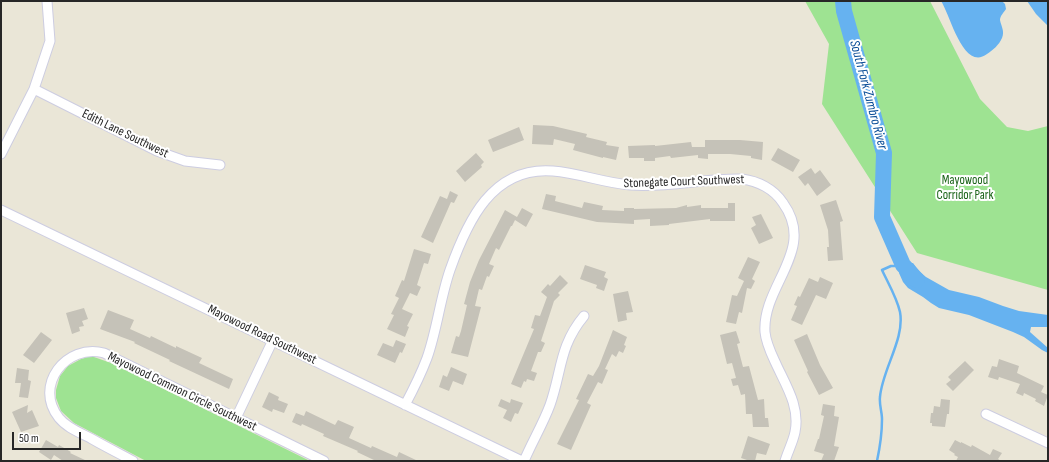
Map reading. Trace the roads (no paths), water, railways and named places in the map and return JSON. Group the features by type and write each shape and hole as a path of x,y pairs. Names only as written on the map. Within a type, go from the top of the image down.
{"street":[{"path":"1,154 34,89 50,41 47,1"},
{"name":"Edith Lane Southwest","path":"34,89 157,151 185,161 220,165"},
{"name":"Stonegate Court Southwest","path":"405,405 427,358 445,287 454,260 469,226 480,207 500,186 525,174 543,171 563,173 610,183 631,185 742,179 760,184 776,195 786,207 790,215 794,232 793,252 769,303 765,325 766,341 790,392 795,409 795,433 785,461"},
{"name":"Mayowood Road Southwest","path":"1,210 523,461"},
{"path":"523,461 550,405 564,348 575,327 584,316"},
{"path":"236,418 272,340"},
{"name":"Mayowood Common Circle Southwest","path":"133,461 71,428 60,420 50,399 50,390 54,374 64,362 87,351 104,353 324,461"},
{"path":"986,414 1048,444"}],"water":[{"path":"941,1 1002,1 1005,4 1006,9 1000,19 1003,33 999,43 987,54 979,57 971,55 964,49 958,39"},
{"path":"1027,1 1048,1 1048,26 1036,14"},
{"path":"913,263 926,277 949,290 979,297 1019,311 1048,315 1048,327 1031,327 1030,332 1048,348 1048,353 1024,337 1013,332 969,315 939,308 908,288 903,282 899,273 899,264"}],"waterway":[{"name":"South Fork Zumbro River","path":"843,1 844,11 884,153 882,217 903,265 917,280"},
{"path":"877,461 882,430 880,400 882,387 896,344 901,322 897,301 882,270 891,266 901,266"}],"park label":[{"name":"Mayowood Corridor Park","path":"965,188"}]}
